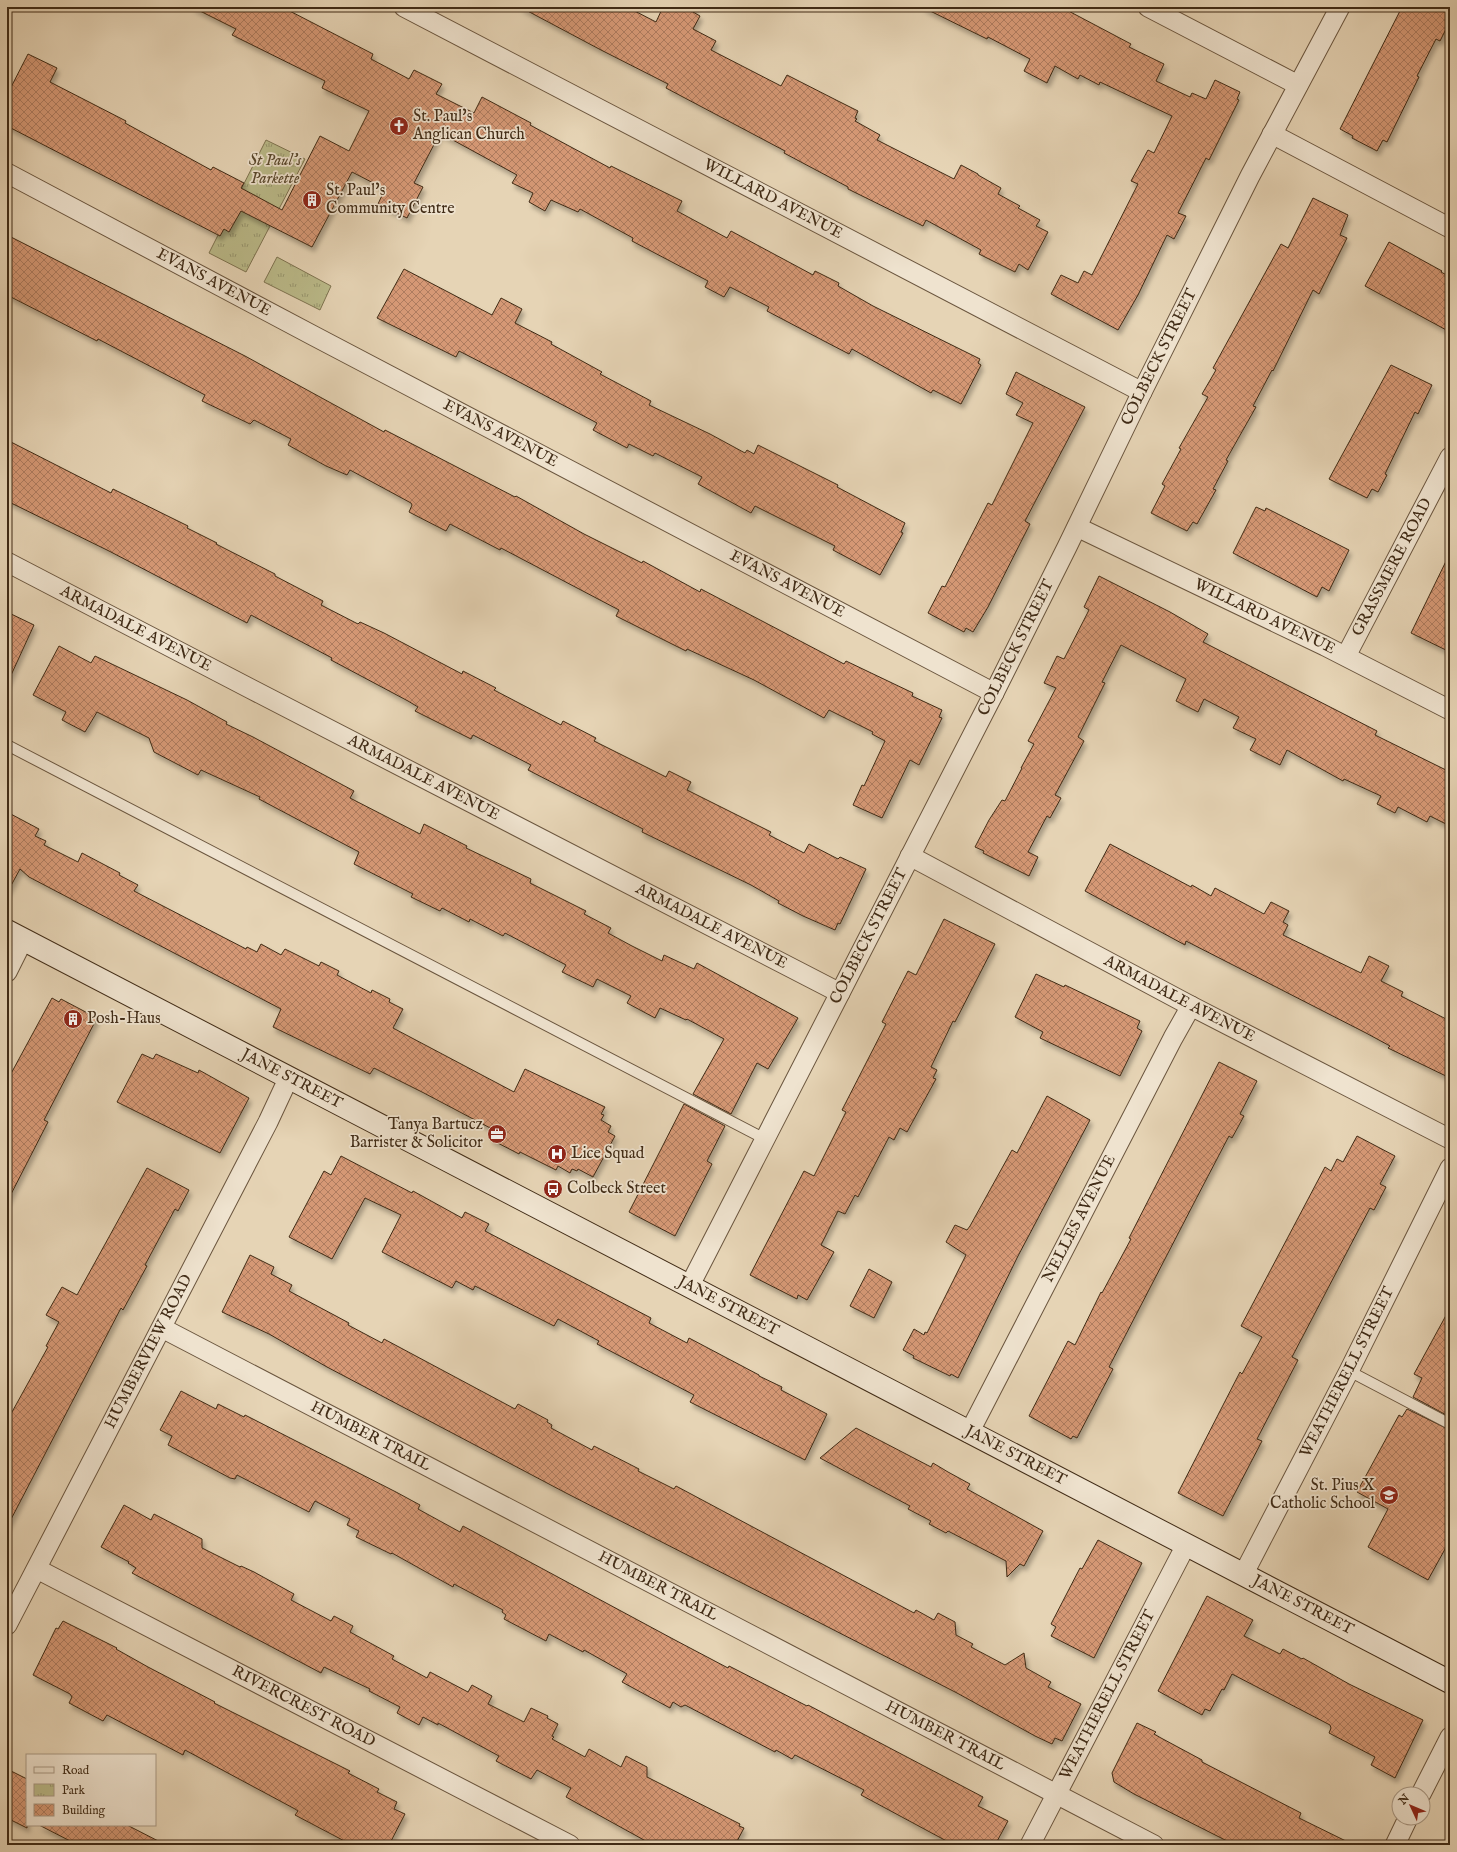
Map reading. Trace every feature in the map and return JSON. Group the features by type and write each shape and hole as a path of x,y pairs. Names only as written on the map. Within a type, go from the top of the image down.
{"main road":[{"name":"JANE STREET","path":"15,936 289,1077 969,1433 1450,1682"}],"street":[{"name":"WILLARD AVENUE","path":"404,7 1142,392"},
{"path":"1148,7 1298,85"},
{"name":"COLBECK STREET","path":"689,1287 994,693 1077,527 1142,392 1272,134 1340,7"},
{"path":"1272,134 1450,228"},
{"name":"EVANS AVENUE","path":"7,173 994,693"},
{"name":"GRASSMERE ROAD","path":"1346,656 1450,457"},
{"name":"WILLARD AVENUE","path":"1077,527 1346,656 1450,710"},
{"name":"ARMADALE AVENUE","path":"7,562 840,993"},
{"name":"ARMADALE AVENUE","path":"910,856 1191,1006 1450,1139"},
{"path":"7,972 15,936"},
{"name":"NELLES AVENUE","path":"969,1433 1173,1038 1191,1006"},
{"name":"HUMBERVIEW ROAD","path":"7,1625 162,1328 268,1122 289,1077"},
{"name":"WEATHERELL STREET","path":"1243,1575 1349,1371 1450,1168"},
{"name":"HUMBER TRAIL","path":"162,1328 1154,1845"},
{"name":"WEATHERELL STREET","path":"1030,1845 1186,1545"},
{"name":"RIVERCREST ROAD","path":"37,1569 570,1845"},
{"path":"1425,1786 1450,1738"},
{"path":"1394,1845 1404,1826"}],"lane":[{"path":"7,745 765,1139"},
{"path":"1349,1371 1450,1424"}],"green space":[{"name":"St Paul's Parkette","path":"266,140 305,159 246,272 209,253"},
{"path":"277,257 331,286 320,310 264,282"}],"building":[{"path":"192,7 282,7 373,54 371,59 409,79 414,70 442,84 436,94 474,113 482,97 531,123 530,125 610,168 611,166 682,201 677,211 727,238 731,231 813,275 815,271 839,283 838,286 873,306 980,359 978,363 981,365 961,404 933,390 931,393 852,349 849,354 767,311 769,307 730,287 724,297 705,287 708,281 632,241 633,238 580,209 578,212 551,200 545,211 529,202 533,193 512,183 517,175 440,133 414,183 423,187 407,218 378,204 385,189 352,172 312,247 241,211 229,232 224,229 220,236 7,126 7,95 28,54 57,68 50,82 126,121 125,123 211,170 213,167 244,183 241,188 282,210 320,136 349,151 369,111 322,88 325,81 232,35 236,29"},
{"path":"520,7 627,7 656,22 663,7 696,7 693,12 700,16 693,29 716,41 711,50 781,86 787,75 858,111 855,118 857,119 855,121 880,135 877,140 954,179 961,165 978,174 1001,188 998,194 1020,206 1018,208 1040,220 1036,226 1048,232 1028,270 1019,264 1015,272 979,254 981,250 926,220 923,226 848,189 848,187 784,153 785,151 666,88 668,84"},
{"path":"922,7 1061,7 1131,44 1129,47 1164,64 1156,81 1190,97 1192,93 1206,99 1215,80 1240,92 1237,99 1239,100 1209,160 1206,158 1178,213 1186,216 1174,239 1167,235 1138,295 1118,330 1051,294 1061,275 1078,283 1084,271 1092,275 1138,184 1131,181 1148,150 1154,153 1172,116 1100,82 1099,85 1080,75 1078,79 1055,66 1047,83 1024,71 1030,59 988,37 987,39"},
{"path":"1402,7 1450,7 1450,21 1440,41 1436,39 1417,76 1419,77 1387,142 1383,140 1377,151 1352,138 1353,136 1340,129"},
{"path":"1313,198 1348,215 1340,235 1347,238 1319,294 1313,290 1273,371 1272,370 1253,406 1256,407 1226,460 1228,461 1213,489 1216,490 1197,524 1193,522 1187,531 1151,513 1165,486 1162,484 1181,449 1179,448 1208,397 1202,394 1216,370 1213,368 1281,244 1288,248"},
{"path":"7,235 245,356 384,432 385,430 515,497 516,496 584,534 642,563 643,561 700,592 701,589 844,664 846,661 913,693 912,696 942,710 939,717 942,718 919,765 910,760 882,818 853,805 862,785 864,786 885,741 872,734 873,732 829,710 824,718 754,680 687,649 686,651 616,616 619,610 501,548 500,550 450,524 446,531 409,512 412,505 411,503 350,470 347,475 326,466 288,445 291,439 254,420 250,424 202,401 205,395 98,339 97,341 7,295"},
{"path":"1389,242 1442,271 1441,272 1450,277 1450,332 1365,286"},
{"path":"404,269 492,315 501,298 522,309 515,323 552,342 551,344 602,372 600,374 651,401 649,405 710,434 745,453 747,450 754,454 758,445 838,485 837,487 905,523 901,532 903,533 880,575 833,550 835,546 755,506 751,513 698,484 702,477 655,453 653,456 629,444 627,448 593,430 597,423 459,351 456,357 377,318"},
{"path":"1391,365 1432,385 1418,414 1415,412 1385,474 1387,475 1378,492 1372,489 1367,498 1329,479"},
{"path":"1016,372 1085,407 1025,521 1030,524 988,607 973,632 966,628 964,632 928,613 942,586 945,587 988,503 992,505 1033,423 1016,415 1023,403 1006,394"},
{"path":"7,440 111,493 113,489 188,526 187,528 323,601 321,605 358,624 360,622 384,633 462,674 463,671 496,688 494,690 561,725 563,721 596,738 594,741 666,777 669,771 691,782 687,790 771,832 769,835 804,853 809,844 838,859 840,857 866,869 840,924 838,923 835,930 803,916 778,903 779,901 751,885 642,832 643,829 528,770 531,765 473,735 471,739 415,711 418,707 408,701 331,660 332,658 251,615 247,623 109,551 7,501"},
{"path":"1256,507 1265,511 1266,508 1349,550 1329,591 1322,587 1317,597 1233,553"},
{"path":"1450,553 1450,652 1411,633"},
{"path":"1099,576 1170,612 1208,634 1203,642 1377,731 1375,735 1450,772 1450,826 1430,816 1427,822 1398,807 1395,813 1377,804 1381,796 1344,779 1343,781 1287,750 1280,765 1250,750 1256,739 1233,728 1239,717 1204,699 1198,712 1176,701 1186,679 1121,645 1102,682 1105,683 1078,737 1084,741 1055,795 1061,798 1050,818 1047,816 1028,852 1038,857 1029,876 983,853 984,851 975,847 989,820 1002,800 1005,801 1034,744 1028,741 1056,688 1044,683 1057,656 1064,659 1089,610 1084,607"},
{"path":"7,612 34,625 7,684"},
{"path":"59,646 91,663 95,656 187,700 227,722 226,724 354,791 350,798 420,834 424,824 467,846 466,848 531,879 530,883 586,911 584,914 611,928 608,933 632,946 662,961 664,955 694,969 697,963 798,1018 768,1069 757,1063 731,1114 693,1094 724,1039 687,1019 686,1020 660,1008 655,1018 627,1003 631,996 597,979 593,987 562,972 566,965 505,933 503,936 470,919 469,922 442,908 440,911 411,897 413,894 354,864 359,852 259,799 260,797 201,770 198,775 154,752 149,738 97,712 85,732 62,720 66,712 33,695"},
{"path":"7,812 39,829 35,836 46,841 44,845 78,862 82,853 120,873 119,875 138,885 134,891 246,949 247,947 257,952 261,944 281,955 285,949 319,966 321,962 339,971 337,975 371,993 372,990 390,999 389,1002 403,1009 393,1028 514,1092 525,1069 605,1107 601,1114 604,1115 601,1120 611,1126 608,1132 615,1136 593,1177 578,1169 577,1171 572,1169 570,1173 558,1166 556,1170 520,1152 519,1154 490,1139 494,1130 422,1092 374,1068 370,1074 273,1027 281,1009 29,877 20,869 7,893"},
{"path":"1110,844 1211,896 1215,888 1264,914 1271,902 1289,911 1283,922 1288,925 1283,935 1361,973 1369,956 1389,966 1381,981 1403,992 1401,996 1450,1021 1450,1078 1388,1048 1390,1046 1366,1033 1186,941 1185,945 1085,891"},
{"path":"944,919 995,944 955,1022 953,1021 931,1067 937,1070 933,1078 936,1079 907,1132 900,1128 894,1140 889,1137 858,1197 855,1195 845,1214 838,1211 821,1245 834,1252 807,1300 798,1295 797,1299 750,1275 804,1171 814,1176 846,1112 842,1110 886,1024 882,1022 908,971 916,975"},
{"path":"1036,974 1064,987 1065,985 1140,1021 1137,1028 1142,1031 1120,1076 1040,1038 1043,1032 1015,1017"},
{"path":"52,998 59,1002 61,999 97,1018 44,1120 48,1122 7,1202 7,1081"},
{"path":"142,1054 153,1059 156,1054 198,1073 199,1070 249,1098 220,1153 117,1102"},
{"path":"1219,1062 1257,1081 1240,1114 1244,1116 1232,1138 1229,1136 1195,1201 1109,1367 1113,1369 1077,1438 1073,1436 1071,1439 1029,1416 1068,1341 1075,1345 1101,1292 1102,1293 1131,1239 1129,1238"},
{"path":"1047,1096 1090,1120 1018,1256 958,1378 951,1374 950,1376 913,1358 914,1356 903,1350 914,1329 924,1335 925,1332 927,1333 966,1255 946,1242 955,1225 967,1230 970,1226 1012,1150 1017,1153"},
{"path":"684,1104 725,1126 707,1161 712,1164 675,1236 629,1212"},
{"path":"1357,1136 1395,1156 1380,1184 1386,1187 1374,1210 1370,1208 1292,1357 1298,1360 1257,1439 1262,1441 1223,1516 1178,1493 1240,1372 1242,1374 1262,1337 1241,1326 1325,1167 1331,1171 1337,1159 1343,1162"},
{"path":"341,1156 412,1193 413,1191 462,1218 465,1212 489,1224 485,1231 651,1318 649,1323 687,1343 689,1338 782,1387 781,1390 827,1414 805,1460 690,1402 694,1395 597,1344 599,1341 558,1319 554,1326 475,1286 473,1290 456,1281 452,1288 382,1252 401,1215 365,1198 332,1259 289,1237 324,1171 331,1175"},
{"path":"147,1168 189,1190 178,1211 175,1209 123,1310 121,1308 7,1527 7,1421 48,1347 46,1346 59,1322 46,1315 62,1287 77,1295"},
{"path":"250,1255 274,1267 271,1274 292,1285 289,1291 349,1323 348,1325 382,1343 384,1339 515,1409 518,1404 548,1420 547,1422 552,1425 551,1428 592,1450 594,1446 674,1489 676,1486 914,1613 916,1610 934,1620 938,1613 955,1622 956,1635 973,1644 971,1647 1005,1665 1024,1653 1026,1668 1051,1682 1048,1687 1081,1704 1062,1741 1055,1738 1052,1744 1035,1736 957,1693 566,1493 327,1367 269,1334 222,1312"},
{"path":"869,1269 892,1282 874,1318 850,1306"},
{"path":"1450,1308 1450,1417 1413,1397 1422,1378 1414,1374"},
{"path":"181,1391 216,1409 218,1404 244,1417 245,1415 420,1505 418,1509 460,1532 463,1526 728,1668 729,1666 807,1706 808,1705 983,1797 978,1806 1008,1821 995,1845 954,1845 861,1795 864,1790 795,1755 792,1759 776,1750 775,1752 685,1705 681,1707 673,1702 670,1708 622,1682 627,1674 584,1650 583,1652 549,1634 546,1641 504,1619 506,1615 502,1612 503,1610 454,1584 453,1587 392,1553 391,1554 356,1537 359,1531 347,1525 350,1519 315,1501 309,1512 237,1475 235,1479 230,1478 168,1445 172,1436 160,1430"},
{"path":"1407,1409 1450,1430 1450,1540 1428,1580 1368,1547 1388,1509 1357,1492 1399,1415 1402,1417"},
{"path":"856,1428 931,1467 933,1463 970,1484 967,1489 1043,1531 1024,1566 1020,1564 1007,1577 1006,1561 948,1531 946,1533 929,1524 931,1521 908,1509 910,1506 820,1458"},
{"path":"124,1505 151,1520 154,1514 202,1539 202,1548 240,1567 241,1566 254,1572 294,1594 291,1600 331,1621 334,1616 353,1626 350,1632 394,1656 392,1659 427,1678 430,1672 468,1692 472,1685 492,1696 488,1704 524,1722 531,1708 548,1716 547,1718 558,1724 552,1739 585,1757 589,1749 621,1767 626,1756 647,1767 647,1777 740,1824 739,1826 744,1828 735,1845 653,1845 566,1797 571,1788 537,1770 531,1779 496,1761 499,1756 438,1723 438,1725 423,1717 419,1725 397,1713 400,1707 369,1691 370,1689 324,1667 321,1673 132,1573 136,1568 128,1563 129,1562 101,1547"},
{"path":"1098,1540 1142,1563 1094,1658 1051,1636 1056,1627 1051,1624 1080,1568 1082,1569"},
{"path":"1207,1596 1253,1620 1244,1636 1280,1654 1283,1649 1302,1659 1303,1658 1349,1684 1423,1720 1395,1778 1371,1765 1375,1757 1329,1733 1331,1728 1330,1725 1232,1674 1224,1690 1222,1689 1210,1711 1205,1709 1202,1715 1158,1691"},
{"path":"63,1621 117,1648 116,1649 148,1667 215,1702 214,1703 350,1771 348,1773 379,1789 377,1792 397,1802 394,1809 405,1814 389,1845 352,1845 295,1815 298,1811 295,1809 185,1750 183,1755 107,1715 103,1721 69,1703 72,1697 70,1694 33,1675 56,1628 58,1629"},
{"path":"1137,1723 1156,1732 1154,1734 1202,1760 1202,1762 1301,1813 1299,1818 1354,1845 1235,1845 1134,1794 1114,1782 1112,1773"},
{"path":"7,1769 26,1778 27,1828 7,1818"},
{"path":"41,1826 129,1826 166,1845 78,1845"}],"place":[{"name":"St. Paul's Anglican Church","path":"399,126"},
{"name":"St. Paul's Community Centre","path":"312,200"},
{"name":"Posh-Haus","path":"73,1019"},
{"name":"Tanya Bartucz Barrister & Solicitor","path":"497,1134"},
{"name":"Lice Squad","path":"557,1154"},
{"name":"Colbeck Street","path":"553,1189"},
{"name":"St. Pius X Catholic School","path":"1389,1495"}]}
